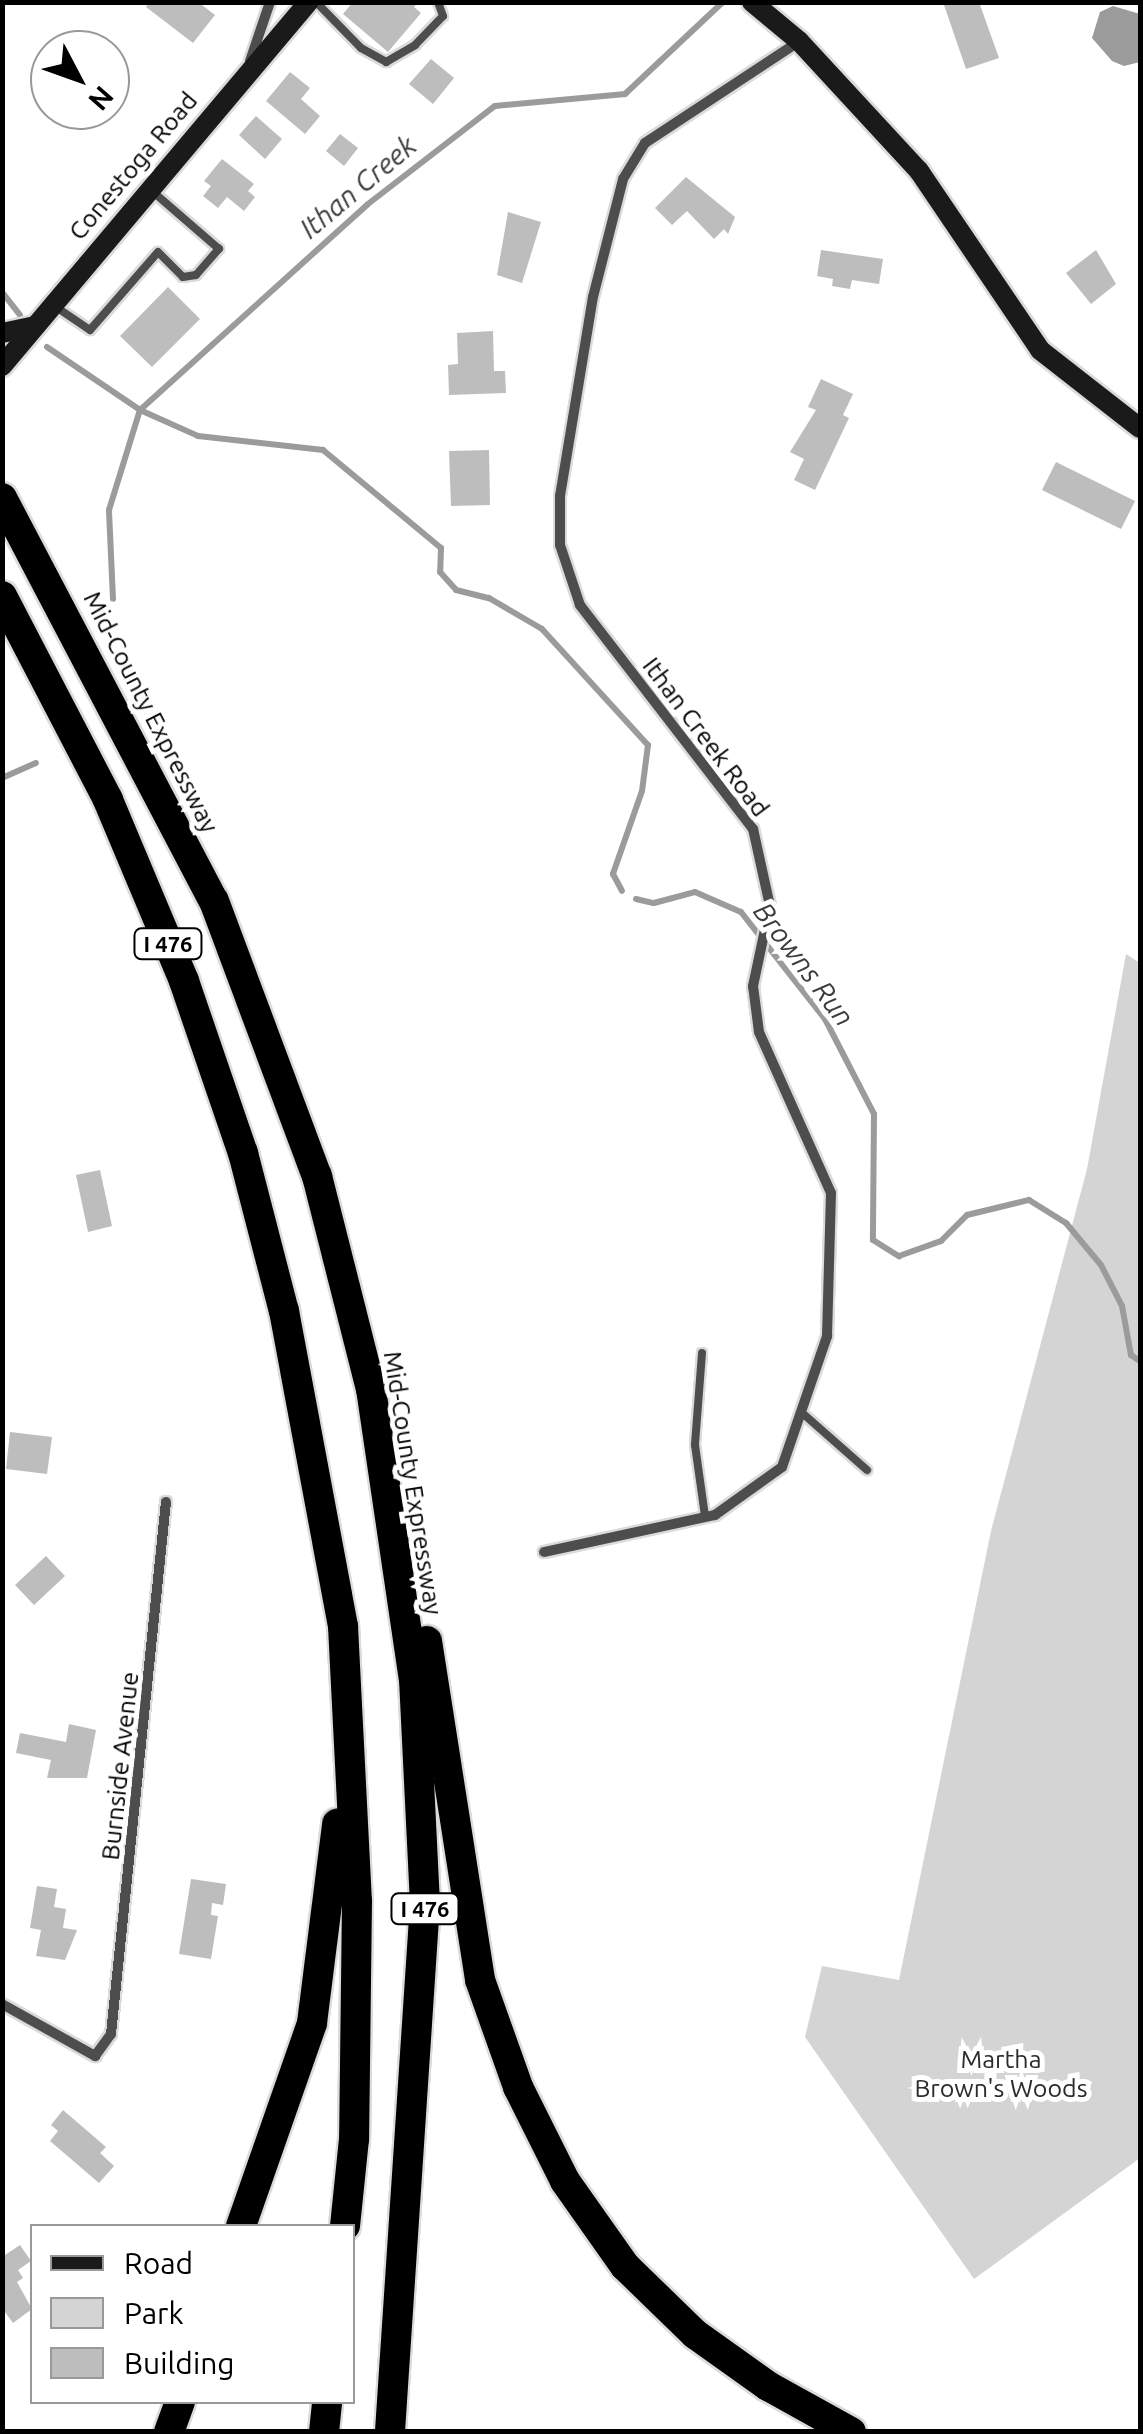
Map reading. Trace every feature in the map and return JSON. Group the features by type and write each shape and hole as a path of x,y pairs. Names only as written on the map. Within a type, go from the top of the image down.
{"highway":[{"name":"Mid-County Expressway","path":"6,504 214,901 317,1176 371,1389 414,1680 425,1902 390,2432"},
{"name":"I 476","path":"3,596 108,800 184,981 243,1153 284,1311 343,1626 358,1901 354,2140 345,2224"},
{"path":"371,1389 442,1707 472,1948 490,2018 518,2087 583,2211 646,2288 745,2372 852,2432"},
{"path":"242,2224 302,2058 319,1991 337,1839 343,1626"},
{"path":"169,2432 179,2404"},
{"path":"324,2432 327,2404"}],"main road":[{"name":"Conestoga Road","path":"2,366 248,66 308,2"},
{"path":"758,7 799,41 919,170 1040,350 1140,428"},
{"path":"2,333 35,326"}],"street":[{"path":"248,66 270,2"},
{"name":"Ithan Creek Road","path":"544,1552 706,1516 782,1467 827,1336 832,1193 759,1032 754,986 770,906 753,828 580,605 560,545 560,496 592,297 623,179 645,142 799,41"},
{"name":"Burnside Avenue","path":"2,2004 96,2056 111,2034 166,1502"}],"lane":[{"path":"316,2 361,48 386,62 415,45 443,16 438,2"},
{"path":"52,304 90,330 158,252 183,277 196,275 219,249 147,187"},
{"path":"702,1353 694,1444 706,1516"},
{"path":"801,1412 867,1470"}],"green space":[{"name":"Martha Brown's Woods","path":"1126,954 1140,963 1140,2158 974,2279 805,2037 822,1966 899,1980 991,1531 1087,1169"}],"shaded area":[{"path":"1113,6 1140,14 1140,62 1124,66 1112,61 1092,38 1100,12"}],"building":[{"path":"149,2 198,2 215,15 193,43 146,7"},
{"path":"353,2 418,2 414,7 421,13 388,52 343,14"},
{"path":"943,2 979,2 999,58 966,69"},
{"path":"431,59 454,78 433,104 409,84"},
{"path":"290,72 310,88 301,99 320,116 305,134 266,101"},
{"path":"256,116 282,139 265,159 239,135"},
{"path":"340,134 358,148 344,166 326,151"},
{"path":"222,159 254,184 248,191 255,197 244,211 227,197 218,208 203,196 211,186 204,181"},
{"path":"686,177 735,217 728,234 724,229 714,239 687,211 672,225 655,208"},
{"path":"508,212 541,222 522,283 497,275"},
{"path":"821,250 883,259 879,284 852,280 850,289 832,286 833,279 817,276"},
{"path":"1096,250 1116,284 1091,304 1066,273"},
{"path":"168,287 200,319 152,367 120,336"},
{"path":"493,331 494,371 505,371 506,393 449,395 448,365 458,364 457,333"},
{"path":"821,379 853,394 843,415 849,418 815,490 794,480 804,459 790,452 816,410 808,407"},
{"path":"489,450 490,505 451,506 449,451"},
{"path":"1056,462 1135,501 1121,529 1042,490"},
{"path":"100,1170 112,1226 88,1232 76,1175"},
{"path":"10,1432 52,1437 47,1474 6,1469"},
{"path":"46,1556 65,1576 34,1605 15,1585"},
{"path":"69,1724 96,1730 87,1778 47,1778 51,1760 16,1753 20,1733 66,1742"},
{"path":"191,1879 226,1884 223,1905 212,1903 211,1915 218,1916 211,1959 179,1954"},
{"path":"37,1886 57,1889 54,1907 66,1909 63,1928 77,1930 65,1960 36,1956 41,1930 30,1928"},
{"path":"63,2110 106,2147 100,2153 114,2166 99,2183 50,2141 58,2131 51,2125"},
{"path":"20,2245 30,2260 18,2270 23,2278 17,2282 30,2310 13,2323 2,2308 2,2257"}],"waterway":[{"name":"Ithan Creek","path":"140,410 368,204 495,106 625,94 723,2"},
{"name":"Ithan Creek","path":"2,292 20,315"},
{"name":"Browns Run","path":"47,347 140,410 198,436 323,450 441,548 440,572 456,590 489,598 542,629 648,745 642,791 613,874 622,891"},
{"path":"113,599 109,510 140,410"},
{"path":"2,778 36,763"},
{"name":"Browns Run","path":"636,899 654,903 695,892 741,912 825,1019 874,1114 873,1240 899,1256 941,1241 967,1215 1029,1200 1066,1223 1101,1265 1122,1306 1131,1355 1140,1361"}]}
